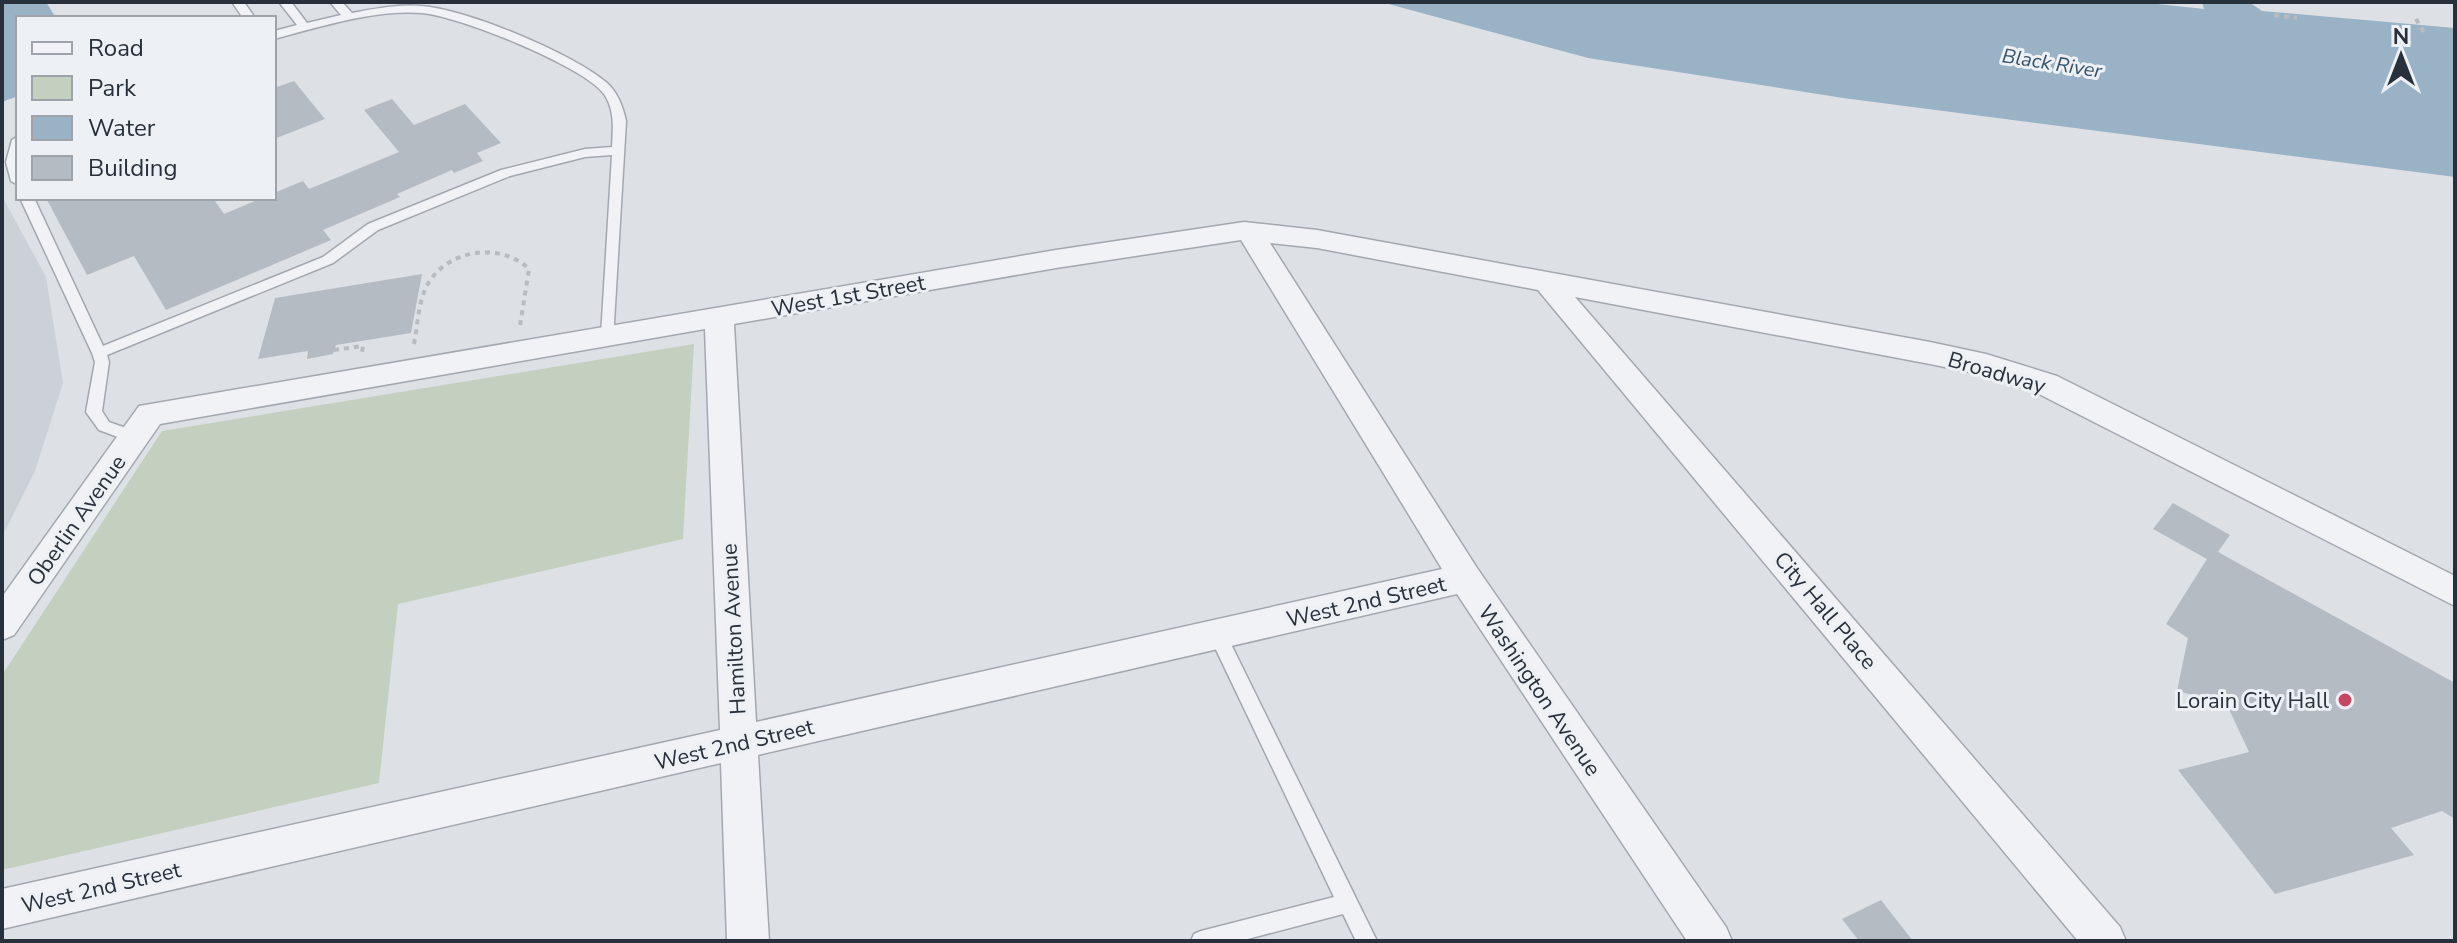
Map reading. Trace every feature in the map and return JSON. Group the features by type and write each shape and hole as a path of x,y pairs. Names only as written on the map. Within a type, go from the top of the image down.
{"street":[{"name":"West 1st Street","path":"142,426 608,336 1190,237 1249,231 1306,237 1546,281"},
{"name":"Washington Avenue","path":"1249,231 1465,578 1711,941"},
{"name":"Broadway","path":"1546,281 1930,353 2015,373 2046,384 2455,592"},
{"name":"City Hall Place","path":"1546,281 2105,941"},
{"name":"Hamilton Avenue","path":"719,317 748,941"},
{"name":"Oberlin Avenue","path":"2,625 142,426"},
{"name":"West 2nd Street","path":"2,909 1465,578"}],"lane":[{"path":"285,2 305,28"},
{"path":"336,2 351,18"},
{"path":"276,35 401,10 432,10 562,61 589,75 610,93 620,121 608,336"},
{"path":"16,147 12,162 16,175"},
{"path":"99,353 328,260 373,227 506,173 585,153 619,150"},
{"path":"28,200 102,362 94,412 104,426 142,426"},
{"path":"1218,635 1367,941"},
{"path":"1201,941 1348,903"}],"path":[{"path":"2274,15 2297,18"},
{"path":"2416,19 2426,36"},
{"path":"414,344 428,285 449,263 470,255 496,252 511,256 529,269 522,325 508,328"},
{"path":"401,346 427,342"},
{"path":"334,350 363,346 362,353"},
{"path":"333,358 375,351"}],"shaded area":[{"path":"2,196 46,277 63,383 35,471 2,537"}],"green space":[{"path":"694,344 683,539 398,604 379,783 2,870 2,675 162,431"}],"water":[{"path":"2,2 46,2 55,16 16,16 16,97 2,102"},
{"name":"Black River","path":"1381,2 2139,2 2204,9 2202,2 2249,2 2262,11 2455,28 2455,177 1843,98 1588,58"}],"building":[{"path":"294,81 325,119 276,138 276,87"},
{"path":"392,99 414,125 465,104 501,143 477,153 483,161 454,173 452,170 397,194 400,197 323,230 331,240 166,310 134,256 87,275 47,200 214,200 224,214 257,200 276,200 276,192 303,181 309,189 399,152 364,110"},
{"path":"422,274 411,333 336,345 333,354 307,359 308,351 258,359 275,298"},
{"path":"2173,503 2230,535 2218,552 2455,683 2455,819 2442,811 2391,828 2414,855 2275,894 2178,770 2249,752 2226,703 2177,691 2188,638 2166,624 2207,559 2153,529"},
{"path":"1881,900 1913,941 1859,941 1842,919"}],"place":[{"name":"Lorain City Hall","path":"2345,700"}]}
